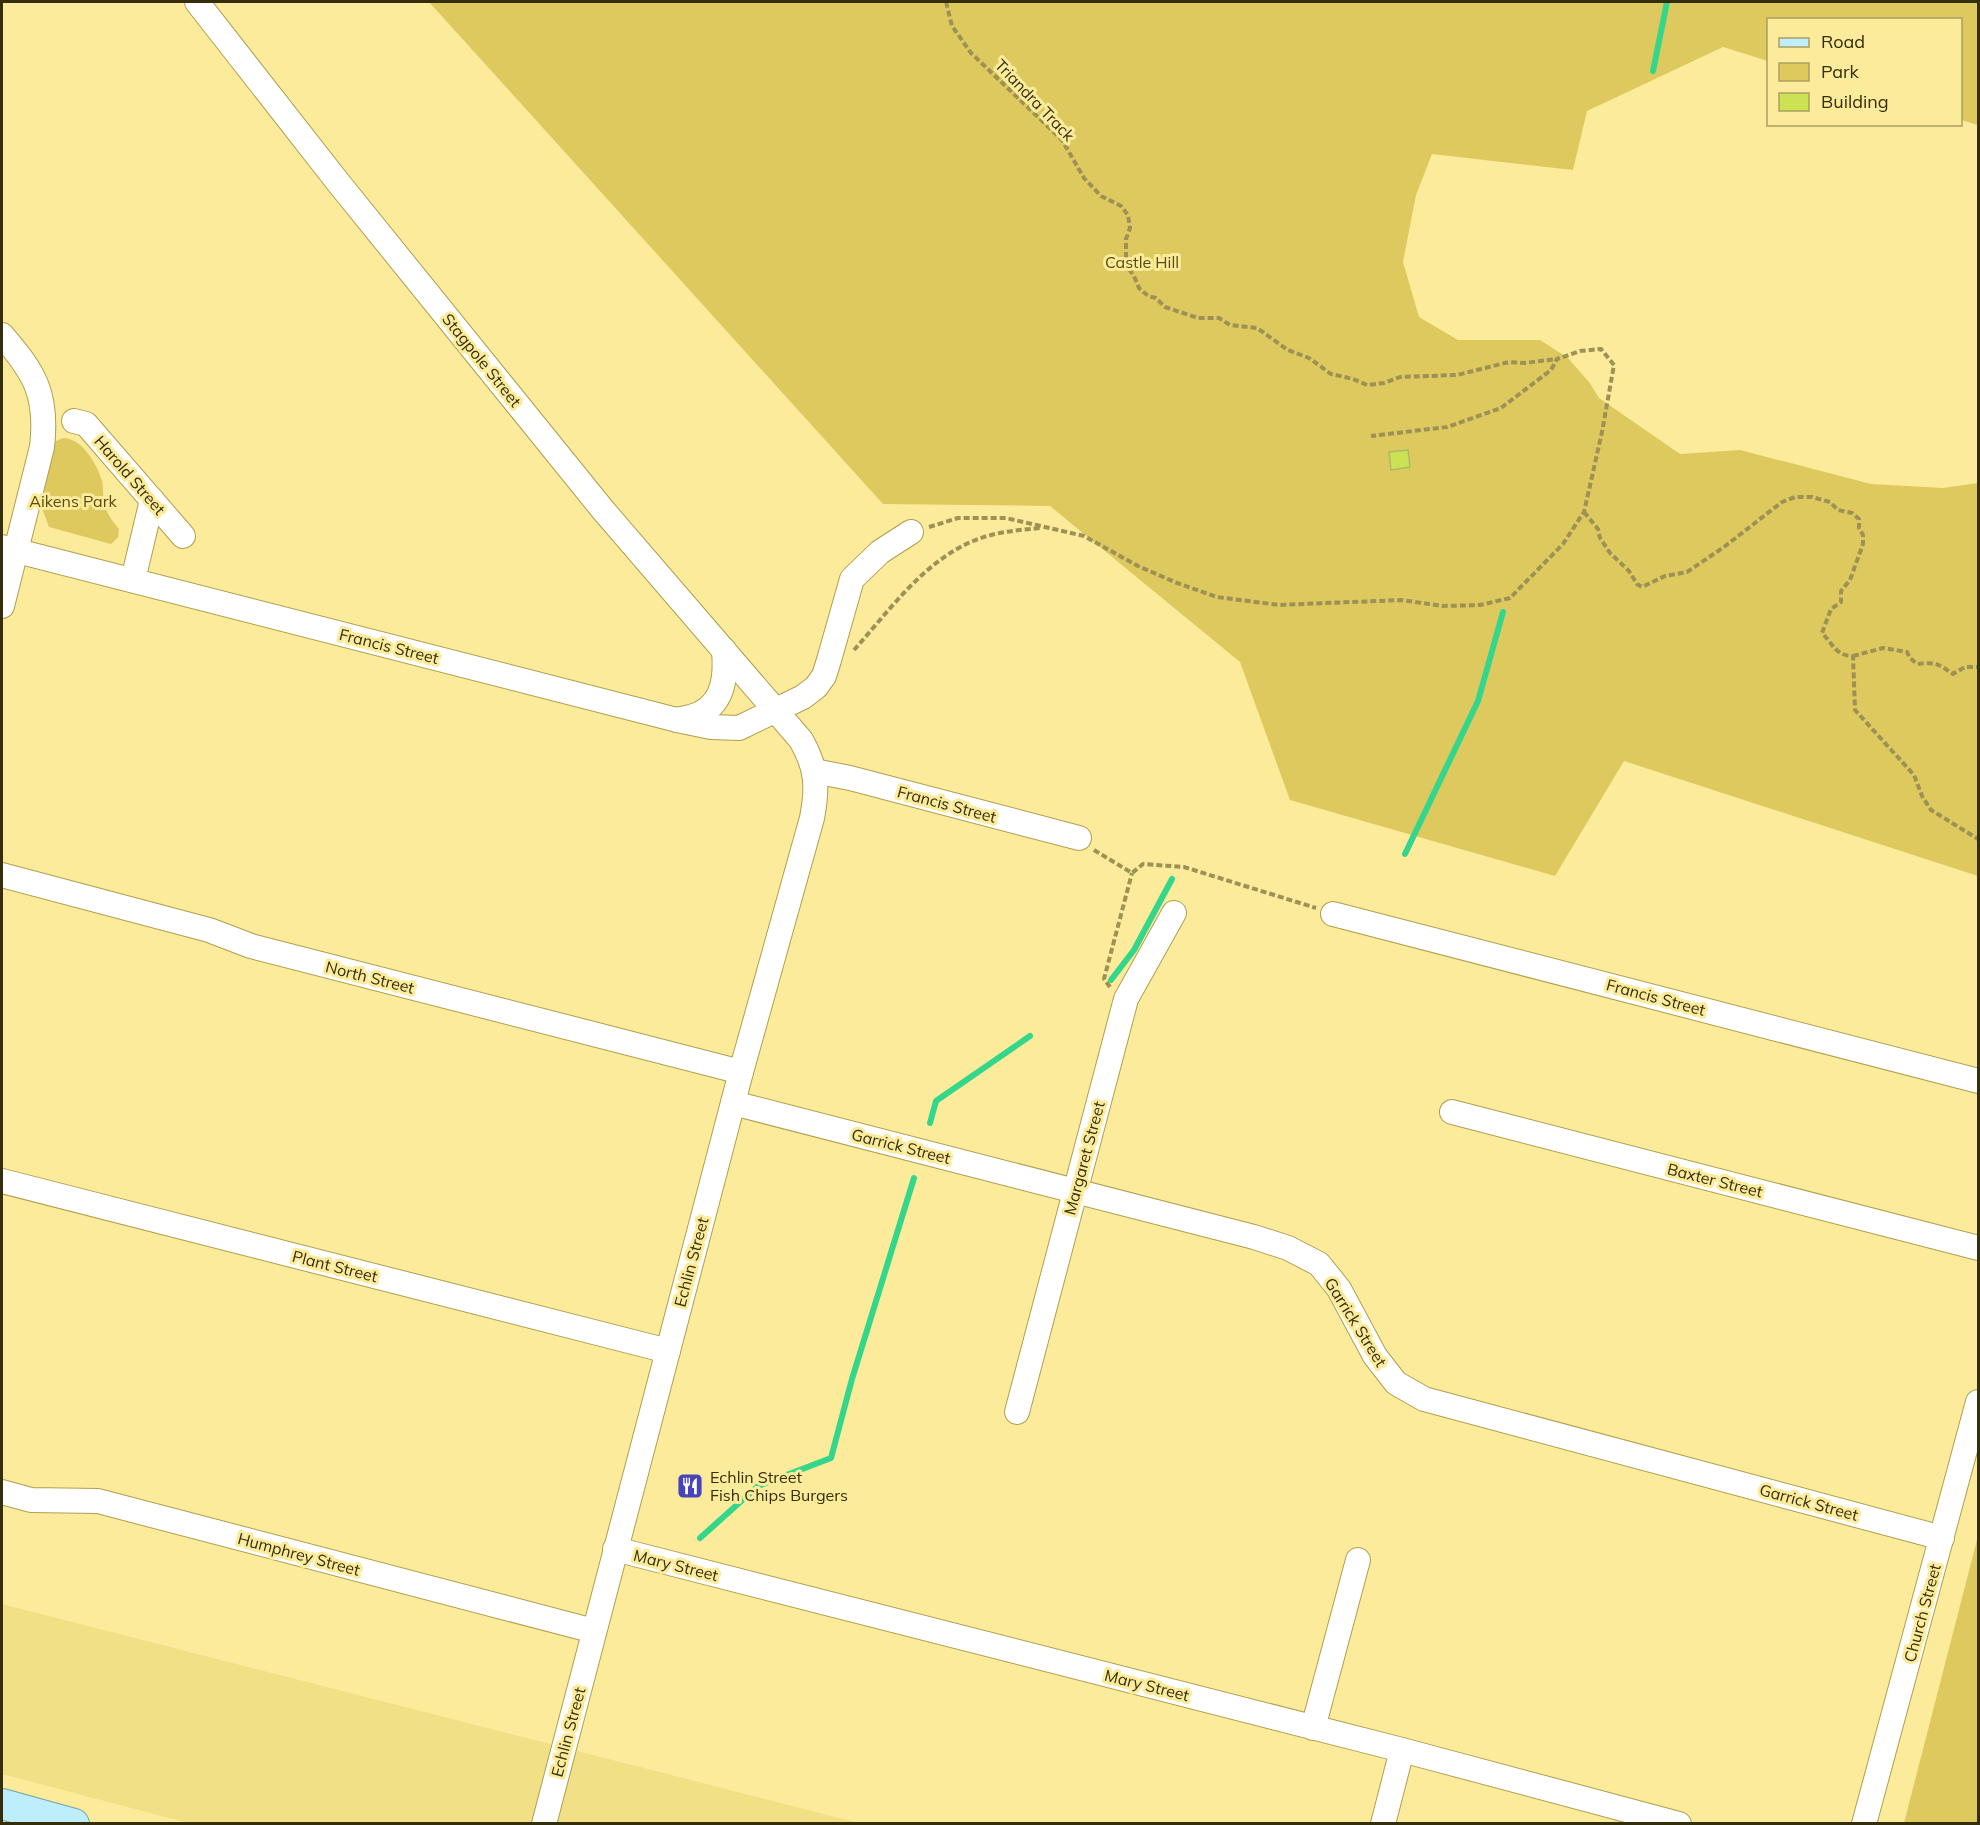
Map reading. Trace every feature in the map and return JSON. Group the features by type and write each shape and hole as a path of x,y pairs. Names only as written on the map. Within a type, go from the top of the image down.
{"main road":[{"path":"2,1804 74,1824"}],"street":[{"name":"Stagpole Street","path":"197,2 337,181 595,501 776,711"},
{"path":"2,335 33,374 43,411 44,426 42,447 9,549 2,606"},
{"name":"Harold Street","path":"74,421 86,424 183,536"},
{"path":"133,580 152,500"},
{"path":"824,676 852,579 880,552 911,532"},
{"name":"Francis Street","path":"9,549 711,728 739,728 776,711 816,687 824,676"},
{"path":"677,720 700,714 712,705 724,683 726,670 724,650"},
{"name":"Echlin Street","path":"544,1824 741,1072 812,818 816,797 814,771 808,753 801,740 776,711"},
{"name":"Francis Street","path":"814,771 850,778 1079,838"},
{"name":"North Street","path":"2,875 209,930 251,946 741,1072"},
{"name":"Margaret Street","path":"1017,1412 1126,999 1174,914"},
{"name":"Francis Street","path":"1333,914 1978,1081"},
{"name":"Garrick Street","path":"733,1103 1254,1237 1288,1248 1319,1264 1339,1288 1374,1356 1396,1383 1424,1399 1942,1538"},
{"name":"Baxter Street","path":"1452,1112 1978,1248"},
{"name":"Plant Street","path":"2,1181 668,1351"},
{"name":"Church Street","path":"1864,1824 1978,1402"},
{"name":"Humphrey Street","path":"2,1492 31,1500 98,1501 594,1631"},
{"name":"Mary Street","path":"615,1549 1402,1750 1679,1824"},
{"path":"1313,1728 1358,1560"},
{"path":"1383,1824 1402,1750"}],"path":[{"name":"Triandra Track","path":"946,2 952,26 971,53 1062,140 1084,178 1101,196 1121,206 1128,215 1130,228 1126,239 1126,265 1139,288 1148,296 1156,298 1164,307 1198,318 1219,318 1230,325 1257,328 1288,350 1309,358 1330,374 1367,385 1384,383 1400,377 1457,375 1509,362 1524,363 1557,359"},
{"path":"911,532 958,518 1006,518 1084,536 1138,566 1176,583 1217,597 1279,605 1401,600 1443,606 1480,605 1510,598 1563,544 1584,512 1614,364 1601,350 1580,351 1557,359 1551,370 1501,408 1447,427 1371,436"},
{"path":"1584,512 1598,529 1600,538 1610,553 1642,587 1665,576 1687,572 1724,547 1782,501 1795,497 1812,497 1830,502 1838,510 1852,513 1859,519 1859,528 1863,535 1863,544 1850,580 1841,591 1841,602 1831,609 1822,633 1837,651 1844,656 1853,656 1883,648 1907,652 1917,664 1934,662 1941,664 1953,674 1965,667 1978,667"},
{"path":"824,676 854,650 933,564 973,541 1006,532 1043,527"},
{"path":"1853,656 1855,710 1914,774 1922,796 1931,810 1978,839"},
{"path":"1079,838 1107,859 1132,873"},
{"path":"1126,999 1111,989 1104,979 1132,873 1143,864 1184,867 1333,914"}],"shaded area":[{"path":"2,1604 859,1823 188,1823 2,1774"}],"green space":[{"name":"Castle Hill","path":"429,2 1978,2 1978,125 1962,120 1962,18 1767,18 1767,61 1723,47 1587,111 1573,170 1432,154 1416,195 1403,262 1419,317 1458,340 1540,340 1568,358 1589,382 1599,398 1680,454 1740,450 1871,484 1943,488 1978,483 1978,876 1624,761 1555,876 1290,800 1240,662 1050,506 883,504"},
{"name":"Aikens Park","path":"63,438 70,439 82,447 96,467 102,481 106,509 119,529 118,537 111,544 49,527 42,508 50,447 54,442"},
{"path":"1978,1536 1978,1823 1904,1823"}],"building":[{"path":"1408,450 1410,467 1391,470 1389,452"}],"waterway":[{"path":"1653,71 1667,2"},
{"path":"1405,854 1478,701 1503,612"},
{"path":"1111,980 1134,950 1172,879"},
{"path":"930,1123 936,1101 1030,1036"},
{"path":"700,1538 758,1486 831,1458 852,1379 914,1178"}],"place":[{"name":"Echlin Street Fish Chips Burgers","path":"690,1486"}]}
